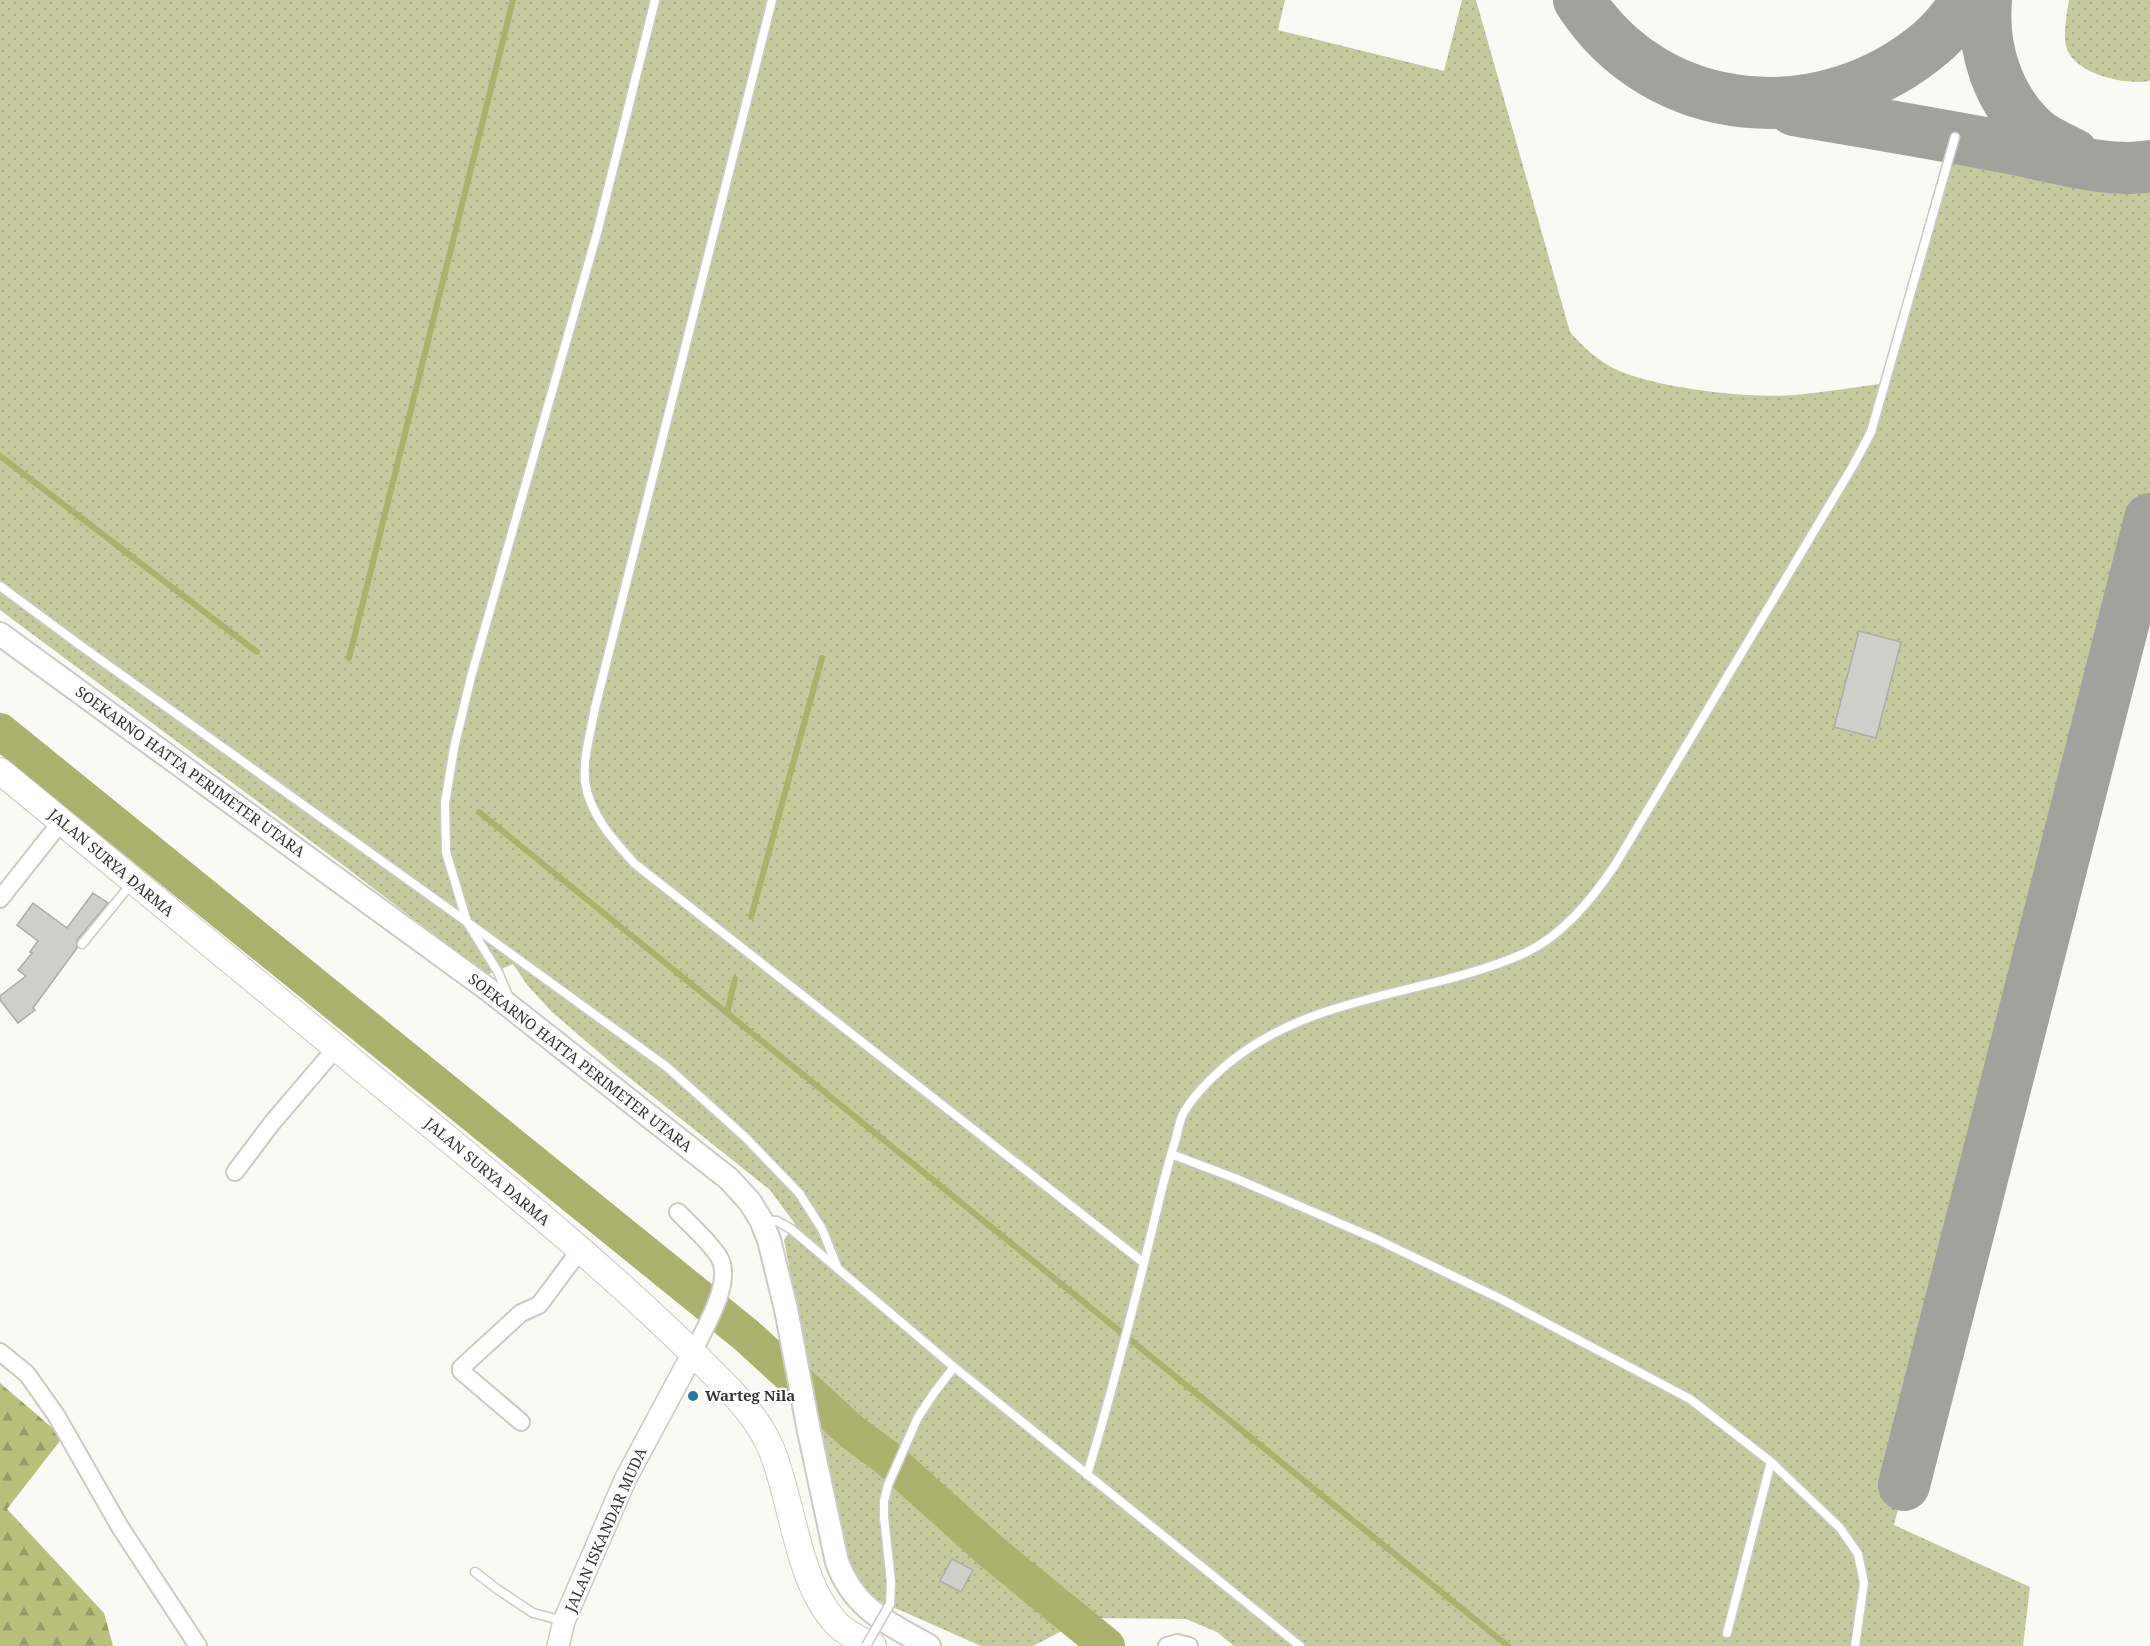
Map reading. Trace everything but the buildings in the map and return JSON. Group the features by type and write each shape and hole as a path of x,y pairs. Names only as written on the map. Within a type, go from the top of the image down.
{"main road":[{"name":"SOEKARNO HATTA PERIMETER UTARA","path":"0,634 514,1009 729,1179 750,1202 769,1240 786,1309 837,1562 843,1580 859,1601 880,1619 929,1646"},
{"name":"JALAN SURYA DARMA","path":"0,771 580,1250 693,1353 738,1399 756,1421 770,1447 803,1558 818,1596 837,1624 859,1640 873,1646"}],"street":[{"path":"0,899 61,822"},
{"path":"235,1172 272,1123 336,1048"},
{"path":"678,1212 719,1257 724,1272 720,1296 693,1353"},
{"path":"521,1422 461,1371 461,1368 521,1313 539,1305 580,1250"},
{"path":"0,1352 27,1374 56,1415 120,1527 198,1646"},
{"name":"JALAN ISKANDAR MUDA","path":"558,1646 564,1621 626,1478 693,1353"}],"lane":[{"path":"514,1009 498,972 467,922 446,852 445,803 454,748 471,676 597,233 655,0"},
{"path":"772,0 595,708 586,756 585,782 593,807 609,835 634,864 1144,1263"},
{"path":"1087,1475 1124,1345 1183,1114 1213,1075 1244,1050 1296,1022 1356,1001 1476,971 1527,952 1560,930 1591,898 1608,876 1837,494 1871,432 1955,137"},
{"path":"0,586 667,1067 745,1137 799,1193 822,1228 838,1269"},
{"path":"82,944 133,881"},
{"path":"1171,1154 1238,1179 1376,1239 1554,1326 1689,1399 1771,1462 1840,1528 1858,1554 1864,1583 1855,1646"},
{"path":"761,1220 777,1221 790,1229 954,1367 1300,1646"},
{"path":"866,1646 890,1604 891,1582 884,1517 884,1501 888,1485 918,1417 954,1367"},
{"path":"1727,1633 1771,1462"},
{"path":"475,1572 533,1612 564,1621"}],"green space":[{"path":"0,0 1285,0 1278,30 1444,71 1462,0 1476,0 1570,332 1602,362 1632,376 1678,387 1729,394 1795,395 1886,383 1955,137 2102,165 2148,191 2150,193 2150,519 1894,1525 2030,1587 2023,1646 1234,1646 1217,1632 1186,1619 1087,1618 1033,1646 981,1646 877,1600 850,1583 784,1240 795,1224 770,1190 616,1067 552,1012 528,986 513,964 487,975 0,610"},
{"path":"2069,0 2150,0 2150,81 2127,81 2102,76 2079,64 2071,56 2065,42"},
{"path":"0,1383 63,1437 7,1509 104,1613 113,1646 0,1646"}],"waterway":[{"path":"349,658 513,0"},
{"path":"0,456 257,652"},
{"path":"751,917 822,658"},
{"path":"0,731 746,1335 852,1432 886,1457 993,1553 1107,1646"},
{"path":"479,812 1508,1646"},
{"path":"727,1013 735,979"}],"taxiway":[{"path":"1579,0 1612,41 1652,71 1697,92 1745,102 1794,102 1843,92 1889,72 1932,42 1968,0"},
{"path":"1986,0 1985,18 1990,54 2001,88 2020,118 2037,135 2073,154"},
{"path":"1794,110 2099,166 2117,168 2150,166"},
{"path":"1904,1485 2150,519"}],"place":[{"name":"Warteg Nila","path":"693,1396"}]}
